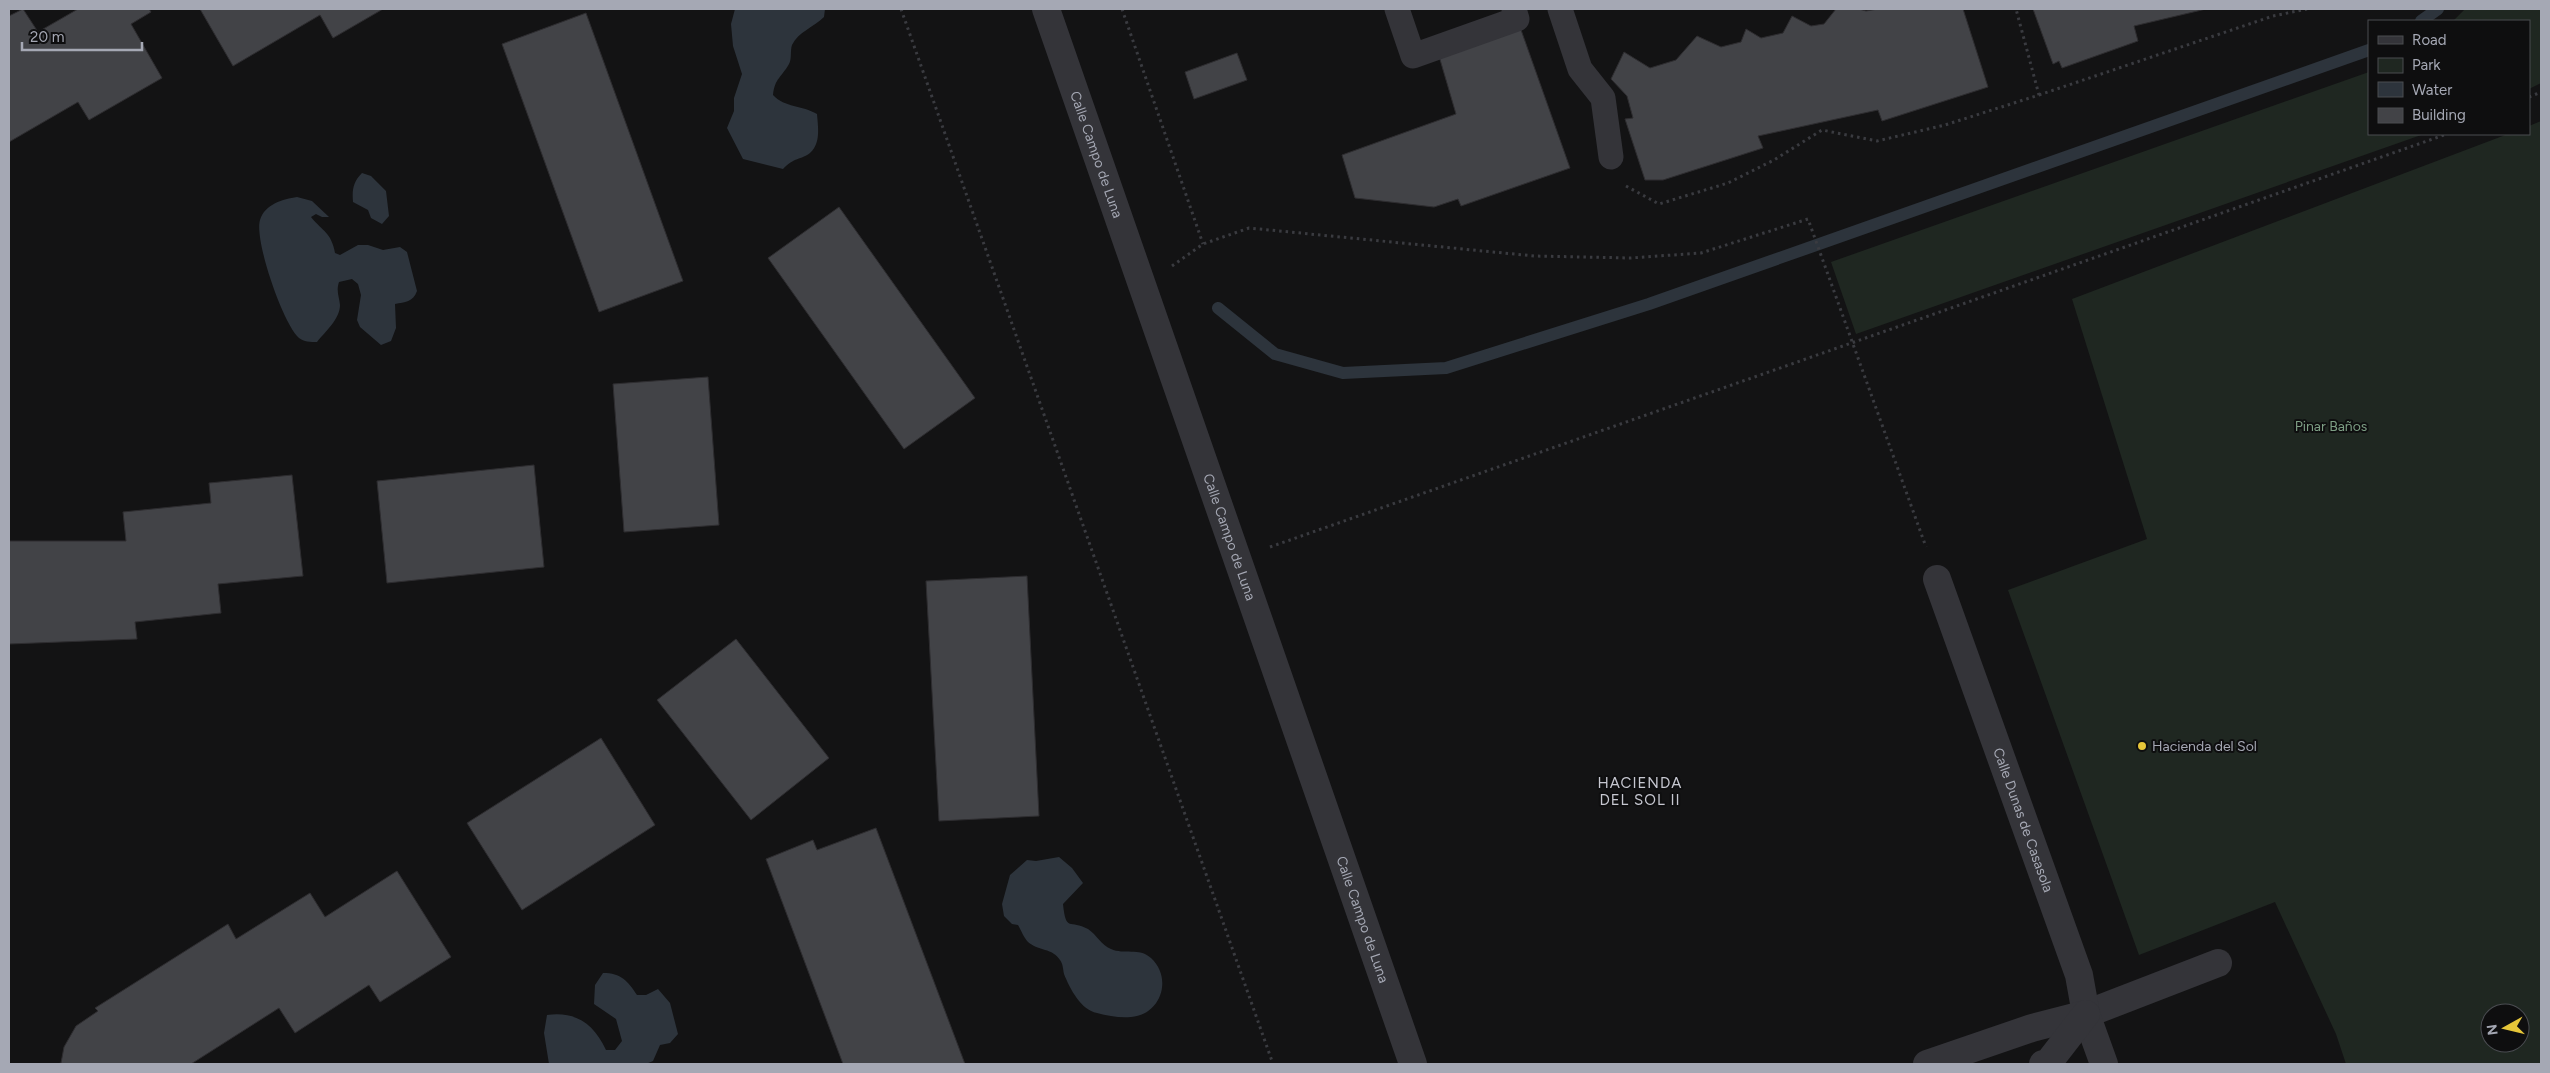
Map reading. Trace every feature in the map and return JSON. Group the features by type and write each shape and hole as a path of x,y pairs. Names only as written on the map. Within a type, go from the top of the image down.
{"street":[{"name":"Calle Campo de Luna","path":"1046,9 1413,1064"},
{"path":"1397,9 1413,56 1517,19 1514,9"},
{"path":"1560,9 1580,69 1603,98 1611,156"},
{"name":"Calle Dunas de Casasola","path":"1938,579 2079,975 2086,1014 2104,1064"},
{"path":"1927,1064 2032,1028 2086,1014 2218,963"},
{"path":"2043,1064 2048,1063 2086,1014"}],"path":[{"path":"901,9 1274,1064"},
{"path":"1122,9 1203,244 1249,228 1524,255 1630,258 1701,253 1808,219 1938,579"},
{"path":"2016,9 2039,95"},
{"path":"1611,156 1616,180 1659,204 1728,183 1774,160 1822,130 1877,142 1945,125 2273,16 2307,9"},
{"path":"1237,558 1428,493 1852,342 2444,135"}],"green space":[{"path":"2465,9 2541,9 2541,83 2530,88 2530,20 2454,20"},
{"path":"2368,72 2368,135 2421,135 1856,334 1831,262"},
{"name":"Pinar Baños","path":"2541,121 2541,1064 2346,1064 2336,1034 2275,902 2139,955 2008,590 2147,539 2072,299 2505,135 2530,135 2530,126"}],"water":[{"path":"735,9 825,9 824,17 795,40 791,47 790,62 774,89 773,95 783,102 817,114 818,135 814,149 807,155 791,162 783,169 743,159 727,128 734,111 734,98 742,74 733,46 731,24"},
{"path":"362,173 371,176 386,191 389,216 382,224 371,218 368,210 353,202 354,186"},
{"path":"297,197 312,201 329,217 322,217 316,214 311,217 329,236 335,253 340,255 358,245 368,245 383,250 400,247 407,252 417,291 411,299 395,304 396,328 391,341 381,345 360,327 357,320 361,295 358,284 352,279 339,282 340,305 338,315 317,342 307,342 299,338 292,330 271,281 259,230 262,214 270,206 286,199"},
{"path":"1059,857 1072,868 1083,883 1063,904 1067,922 1088,929 1104,945 1111,949 1142,953 1151,958 1158,966 1162,985 1156,1003 1150,1010 1141,1015 1123,1017 1097,1013 1086,1008 1069,986 1062,963 1057,956 1028,942 1018,925 1012,924 1004,916 1002,904 1010,875 1027,860 1036,861"},
{"path":"603,973 619,976 637,995 646,995 658,989 670,1003 678,1034 670,1043 660,1045 653,1061 646,1064 549,1064 544,1033 547,1015 567,1015 583,1021 596,1033 606,1050 615,1050 622,1041 616,1019 594,1004 595,985"}],"building":[{"path":"23,9 38,32 78,9 149,9 151,12 131,24 162,78 89,120 78,102 9,142 9,16"},
{"path":"200,9 383,9 333,38 320,15 233,66"},
{"path":"1836,9 1859,9 1866,11 1878,9 1963,9 1988,87 1882,121 1878,110 1758,136 1763,148 1663,180 1645,180 1625,119 1633,118 1627,96 1611,79 1624,52 1650,68 1676,60 1697,36 1721,47 1741,42 1746,29 1761,38 1783,33 1792,16 1811,26 1824,24"},
{"path":"2033,9 2206,9 2134,26 2138,41 2062,68 2059,61 2053,64"},
{"path":"586,13 683,281 599,312 502,44"},
{"path":"1520,27 1570,168 1461,206 1458,199 1434,207 1355,198 1342,155 1456,114 1439,56"},
{"path":"1237,53 1247,80 1194,99 1185,72"},
{"path":"839,207 975,398 904,449 768,258"},
{"path":"708,377 719,525 624,532 613,384"},
{"path":"534,465 544,567 387,583 377,481"},
{"path":"292,475 303,576 218,584 221,613 135,622 137,639 9,644 9,541 126,541 123,512 211,503 209,483"},
{"path":"1027,576 1039,816 939,821 926,581"},
{"path":"736,639 829,758 751,820 657,700"},
{"path":"601,738 655,825 522,910 467,823"},
{"path":"876,828 965,1064 843,1064 766,859 813,840 817,850"},
{"path":"397,871 451,957 380,1002 369,985 295,1033 279,1008 191,1064 57,1064 61,1063 64,1047 76,1026 98,1011 95,1008 228,924 236,939 310,893 325,917"}],"waterway":[{"path":"2422,20 2438,9"},
{"path":"1218,308 1275,354 1343,373 1446,368 1649,304 2368,50"}],"place":[{"name":"Hacienda del Sol","path":"2142,746"}],"district":[{"name":"HACIENDA DEL SOL II","path":"1640,792"}]}
